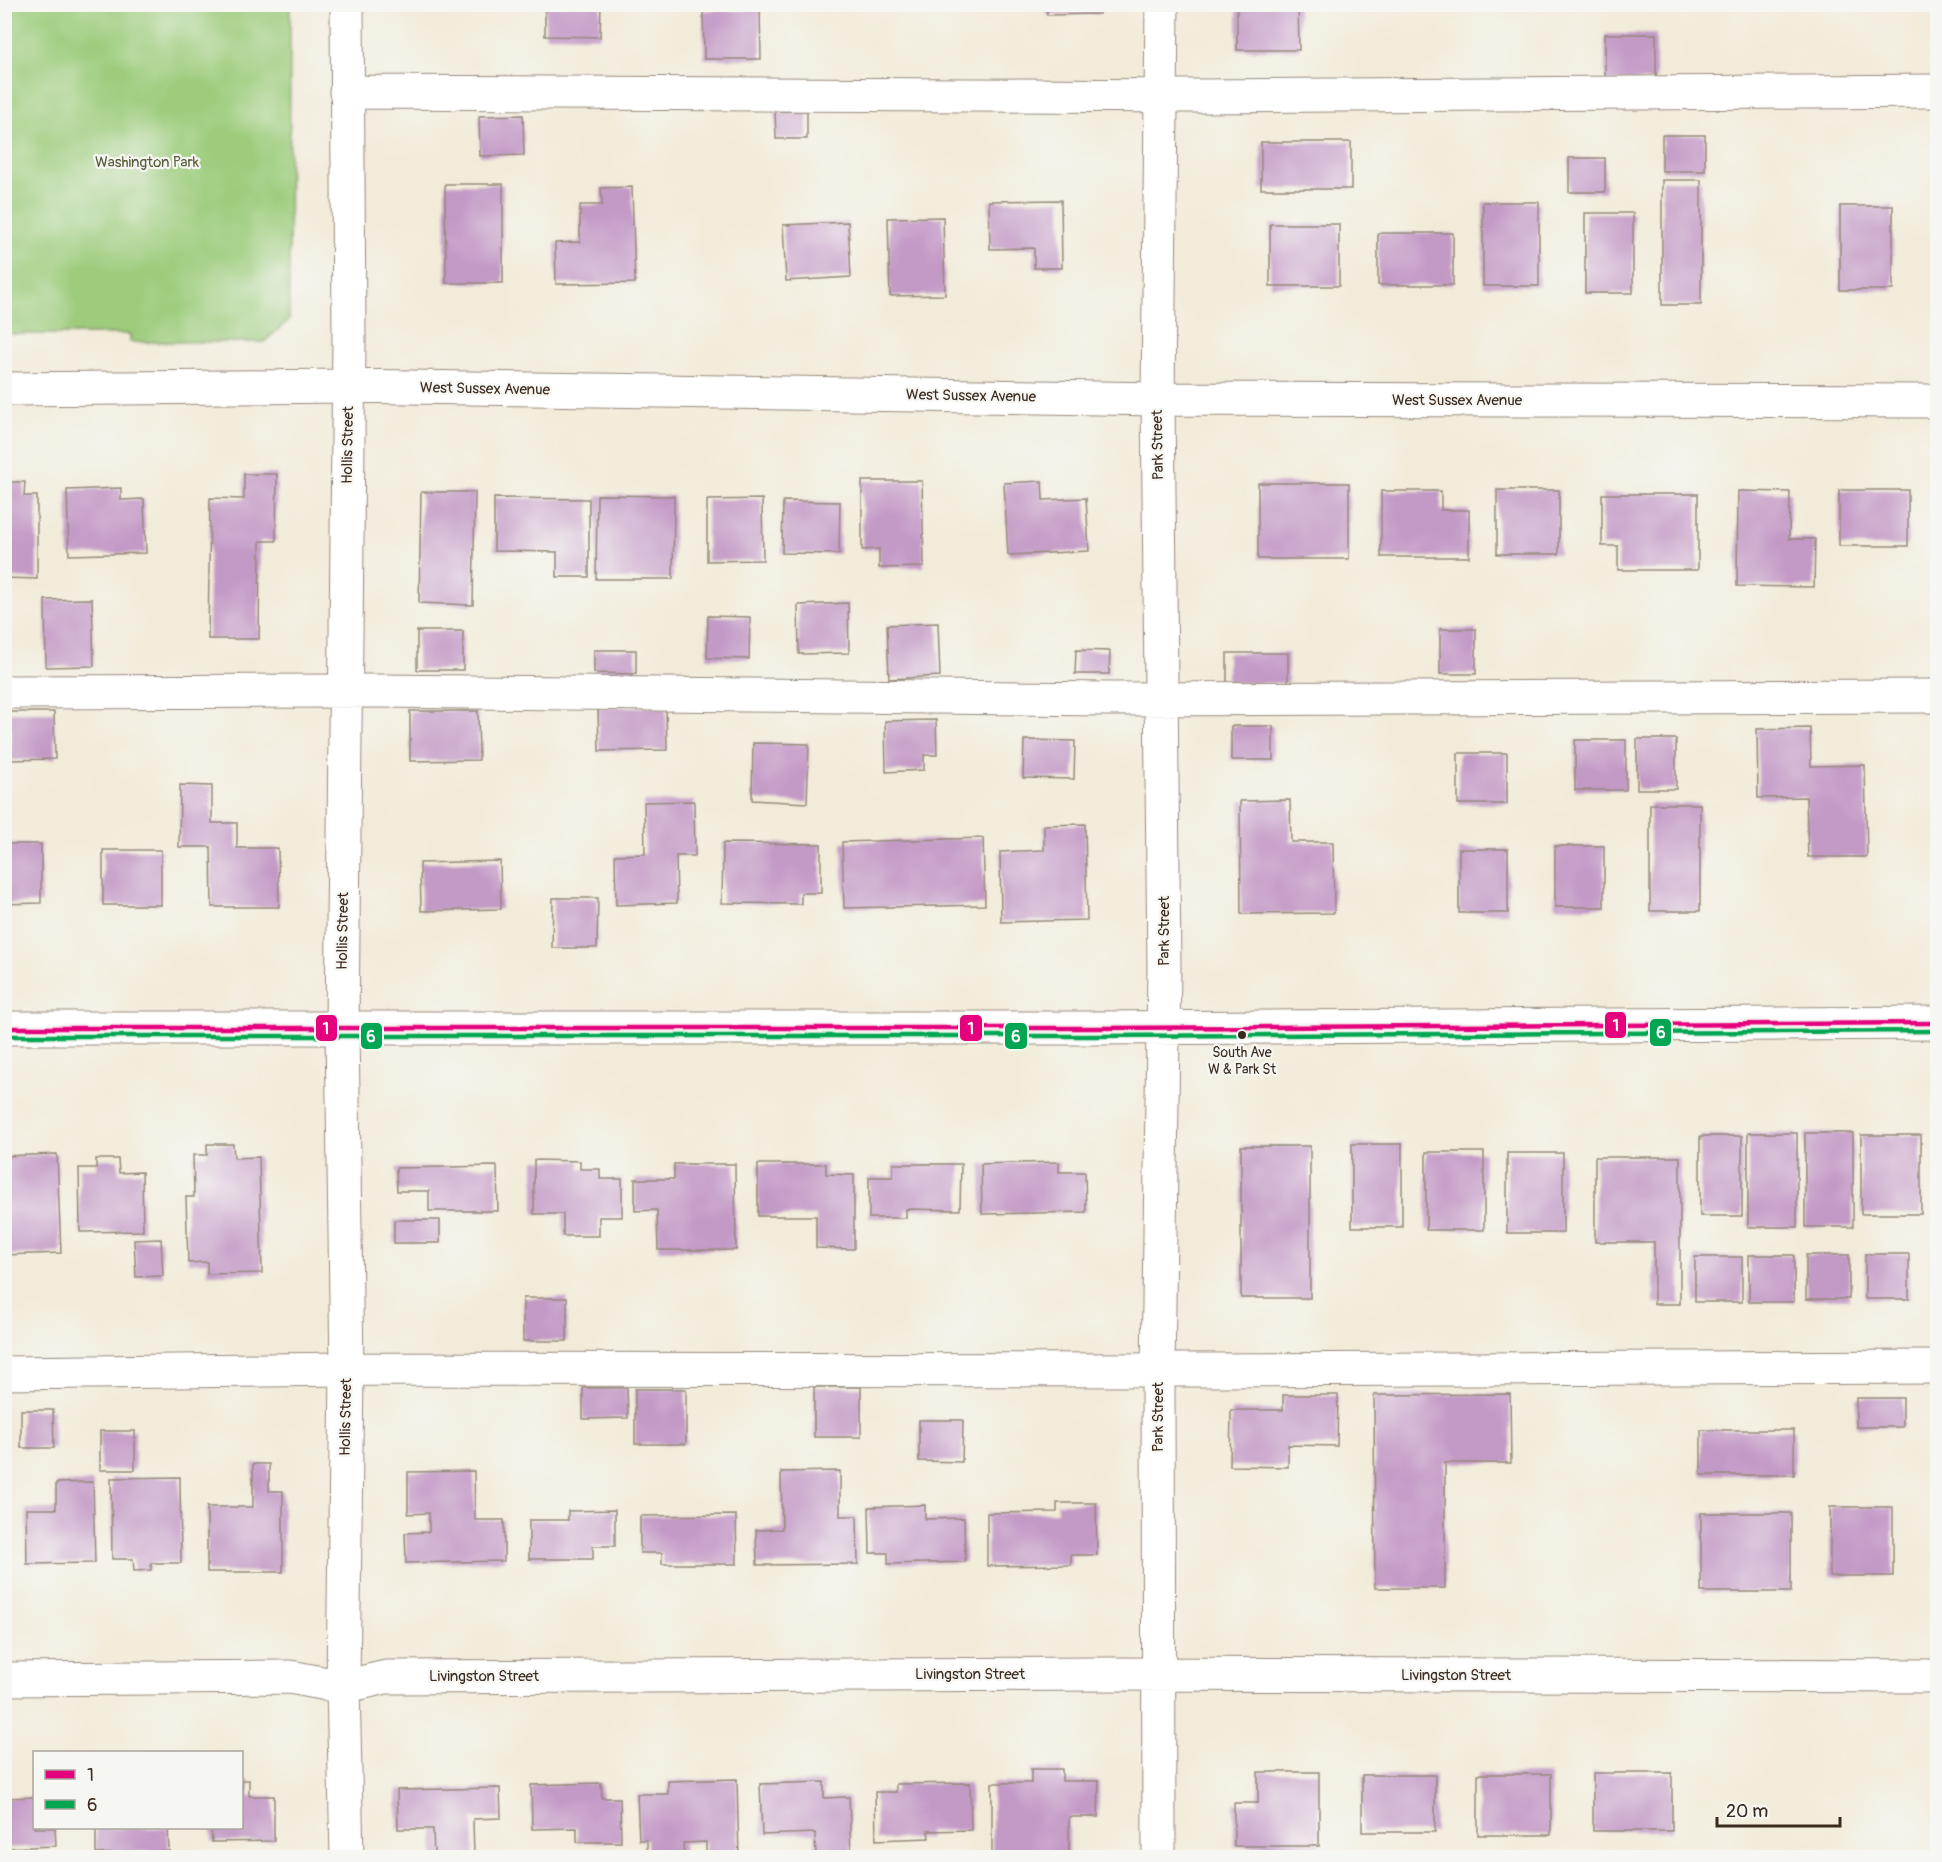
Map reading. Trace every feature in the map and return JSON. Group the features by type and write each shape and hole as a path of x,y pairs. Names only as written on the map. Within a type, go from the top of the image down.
{"street":[{"name":"Hollis Street","path":"347,4 348,386 342,1029 347,1369 343,1687 347,1857"},
{"name":"Park Street","path":"1159,1857 1158,1370 1163,1027 1158,399 1161,4"},
{"path":"346,92 1160,96 1938,91"},
{"name":"West Sussex Avenue","path":"4,388 348,386 1158,399 1938,401"},
{"path":"4,692 345,691 1162,699 1938,696"},
{"path":"4,1028 1163,1027 1938,1023"},
{"path":"4,1373 347,1369 1158,1370 1938,1367"},
{"name":"Livingston Street","path":"4,1679 290,1677 343,1687 386,1677 1158,1674 1938,1676"}],"green space":[{"name":"Washington Park","path":"5,4 290,5 289,320 264,342 130,342 130,334 5,334"}],"building":[{"path":"545,4 601,4 600,37 545,36"},
{"path":"1046,4 1099,4 1099,14 1047,15"},
{"path":"1237,4 1298,4 1299,50 1237,50"},
{"path":"703,10 760,10 761,59 704,59"},
{"path":"1605,34 1656,34 1656,81 1605,81"},
{"path":"775,111 807,111 807,139 776,139"},
{"path":"523,115 524,155 480,156 479,116"},
{"path":"1662,135 1705,135 1705,171 1662,171"},
{"path":"1261,142 1351,142 1351,189 1261,189"},
{"path":"1569,158 1605,158 1605,192 1569,192"},
{"path":"1662,180 1701,180 1701,305 1662,305"},
{"path":"445,184 503,184 503,283 446,283"},
{"path":"632,187 635,283 556,284 555,243 580,242 580,205 602,205 601,188"},
{"path":"1061,200 1062,268 1034,268 1034,248 990,249 989,201"},
{"path":"1483,202 1539,202 1539,286 1483,286"},
{"path":"1840,206 1893,206 1893,290 1840,290"},
{"path":"1585,213 1633,213 1633,293 1585,293"},
{"path":"943,217 945,295 890,296 888,218"},
{"path":"848,222 851,277 786,281 783,225"},
{"path":"1270,224 1339,224 1339,286 1270,286"},
{"path":"1378,233 1453,233 1453,285 1378,285"},
{"path":"244,474 277,474 276,541 260,541 259,639 208,639 210,498 244,499"},
{"path":"862,481 922,481 924,567 879,568 879,549 862,550"},
{"path":"1042,481 1043,500 1086,498 1089,551 1008,555 1004,483"},
{"path":"4,482 25,482 24,496 37,496 37,579 4,578"},
{"path":"1258,483 1349,483 1349,559 1258,559"},
{"path":"121,488 121,500 144,499 146,553 69,555 67,490"},
{"path":"1497,490 1559,490 1559,554 1497,554"},
{"path":"1839,490 1908,490 1908,546 1839,546"},
{"path":"1381,491 1441,491 1441,510 1469,510 1469,557 1381,557"},
{"path":"1738,491 1790,492 1789,539 1815,539 1814,587 1737,586"},
{"path":"421,492 475,492 473,605 419,603"},
{"path":"1602,494 1698,494 1698,570 1618,570 1618,546 1602,546"},
{"path":"597,495 674,496 673,579 596,579"},
{"path":"494,498 589,499 589,577 557,577 557,552 494,551"},
{"path":"762,499 763,560 707,561 707,500"},
{"path":"783,501 840,502 839,554 782,553"},
{"path":"92,599 94,666 46,667 45,600"},
{"path":"848,603 849,653 799,654 798,605"},
{"path":"708,616 750,617 749,659 707,658"},
{"path":"938,623 940,676 889,679 887,625"},
{"path":"1440,629 1476,629 1476,674 1440,674"},
{"path":"417,631 463,631 463,670 417,670"},
{"path":"594,650 636,650 636,674 594,673"},
{"path":"1076,650 1110,651 1109,674 1075,674"},
{"path":"1227,653 1288,653 1288,683 1227,683"},
{"path":"598,707 666,707 667,750 599,751"},
{"path":"410,711 478,711 479,760 410,761"},
{"path":"10,712 54,712 55,759 11,760"},
{"path":"936,720 937,755 924,755 924,770 886,772 885,721"},
{"path":"1231,726 1273,726 1273,760 1231,760"},
{"path":"1810,728 1811,766 1865,765 1867,857 1808,857 1806,797 1758,798 1757,729"},
{"path":"1637,739 1676,739 1676,789 1637,789"},
{"path":"1024,740 1075,741 1074,779 1023,778"},
{"path":"1575,740 1626,740 1626,790 1575,790"},
{"path":"753,743 809,744 807,803 752,800"},
{"path":"1458,753 1507,753 1507,804 1458,804"},
{"path":"180,785 212,786 212,823 237,823 237,848 278,848 279,907 212,907 211,847 179,847"},
{"path":"1290,800 1291,842 1333,842 1334,913 1241,914 1240,801"},
{"path":"694,801 695,856 676,856 677,903 616,905 615,855 645,854 644,802"},
{"path":"1650,804 1700,804 1700,911 1650,911"},
{"path":"1085,824 1087,920 1001,922 1000,852 1044,850 1044,825"},
{"path":"983,838 985,905 844,908 842,842"},
{"path":"723,843 821,844 821,893 801,893 801,904 722,903"},
{"path":"4,844 41,844 41,903 4,904"},
{"path":"1555,846 1604,846 1604,907 1555,907"},
{"path":"1459,849 1508,849 1508,913 1459,913"},
{"path":"103,850 161,850 161,905 103,905"},
{"path":"500,861 501,909 421,911 420,863"},
{"path":"553,898 598,898 597,948 552,948"},
{"path":"1748,1133 1797,1133 1797,1227 1748,1227"},
{"path":"1805,1133 1853,1133 1853,1227 1805,1227"},
{"path":"1861,1135 1921,1135 1921,1214 1861,1214"},
{"path":"1700,1136 1742,1136 1742,1216 1700,1216"},
{"path":"207,1144 233,1144 234,1158 259,1157 262,1273 207,1274 207,1262 188,1263 186,1197 194,1197 193,1155 207,1155"},
{"path":"1352,1144 1402,1144 1402,1227 1352,1227"},
{"path":"1241,1146 1310,1146 1310,1298 1241,1298"},
{"path":"1426,1152 1484,1152 1484,1230 1426,1230"},
{"path":"1507,1153 1563,1153 1563,1233 1507,1233"},
{"path":"57,1154 61,1253 4,1255 4,1156"},
{"path":"1595,1157 1680,1157 1680,1304 1654,1304 1654,1242 1595,1242"},
{"path":"96,1159 118,1159 119,1173 142,1172 143,1231 80,1232 79,1168 96,1168"},
{"path":"534,1160 580,1161 580,1169 600,1169 600,1179 622,1179 622,1217 599,1217 599,1236 563,1236 563,1214 534,1214"},
{"path":"1059,1162 1059,1172 1085,1172 1086,1212 982,1214 981,1164"},
{"path":"674,1164 735,1164 736,1250 658,1250 657,1210 635,1211 635,1179 674,1179"},
{"path":"758,1164 826,1164 826,1174 854,1175 854,1249 816,1248 816,1216 758,1216"},
{"path":"893,1164 961,1164 960,1210 906,1209 906,1218 869,1218 869,1177 893,1177"},
{"path":"497,1166 498,1211 429,1211 429,1191 397,1191 396,1168"},
{"path":"394,1220 440,1220 440,1243 394,1243"},
{"path":"161,1239 163,1276 136,1277 134,1240"},
{"path":"1865,1254 1909,1254 1909,1299 1865,1299"},
{"path":"1749,1255 1794,1255 1794,1302 1749,1302"},
{"path":"1806,1255 1849,1255 1849,1299 1806,1299"},
{"path":"1695,1257 1742,1257 1742,1302 1695,1302"},
{"path":"523,1298 567,1298 567,1341 523,1341"},
{"path":"814,1387 861,1387 861,1437 814,1437"},
{"path":"583,1388 627,1388 628,1418 583,1419"},
{"path":"635,1389 686,1389 686,1444 635,1444"},
{"path":"1510,1394 1511,1463 1445,1463 1445,1588 1375,1588 1374,1395"},
{"path":"1283,1395 1338,1395 1337,1446 1288,1445 1288,1467 1230,1466 1231,1410 1283,1410"},
{"path":"1856,1398 1903,1398 1903,1427 1856,1427"},
{"path":"21,1410 53,1410 54,1448 21,1448"},
{"path":"919,1420 963,1420 962,1462 919,1461"},
{"path":"1701,1430 1794,1430 1794,1475 1701,1475"},
{"path":"100,1431 135,1431 135,1470 100,1470"},
{"path":"253,1464 269,1464 269,1491 283,1491 283,1572 207,1572 207,1507 253,1507"},
{"path":"474,1471 475,1520 504,1520 504,1561 406,1563 405,1533 429,1532 429,1513 408,1514 408,1472"},
{"path":"840,1471 840,1516 857,1516 858,1564 757,1565 756,1530 782,1529 781,1472"},
{"path":"180,1477 181,1563 151,1563 151,1570 134,1571 133,1559 112,1559 111,1478"},
{"path":"93,1482 95,1563 27,1564 26,1509 56,1509 56,1483"},
{"path":"1057,1503 1096,1503 1097,1555 1071,1555 1071,1565 987,1566 987,1513 1057,1512"},
{"path":"925,1505 925,1519 964,1518 965,1562 888,1564 888,1553 870,1553 869,1507"},
{"path":"1830,1507 1893,1507 1893,1576 1830,1576"},
{"path":"615,1510 615,1546 593,1546 593,1559 529,1559 529,1520 568,1520 568,1511"},
{"path":"1701,1513 1791,1513 1791,1592 1701,1592"},
{"path":"736,1515 737,1564 662,1564 662,1553 640,1553 640,1516"},
{"path":"1031,1769 1062,1769 1062,1781 1099,1781 1098,1817 1069,1817 1069,1855 992,1855 992,1783 1031,1783"},
{"path":"1258,1772 1319,1772 1319,1846 1234,1846 1234,1803 1258,1803"},
{"path":"1593,1773 1672,1773 1672,1831 1593,1831"},
{"path":"1478,1774 1551,1774 1551,1835 1478,1835"},
{"path":"1362,1775 1435,1775 1435,1832 1362,1832"},
{"path":"737,1779 739,1858 706,1858 706,1842 683,1843 684,1858 647,1858 647,1840 639,1840 637,1794 668,1794 668,1781"},
{"path":"243,1780 249,1780 249,1796 274,1796 274,1841 212,1842 211,1829 243,1829"},
{"path":"824,1782 824,1798 849,1797 851,1857 816,1858 815,1833 762,1835 760,1784"},
{"path":"601,1783 602,1798 620,1798 621,1842 577,1842 577,1828 532,1829 531,1785"},
{"path":"970,1783 971,1830 928,1831 929,1838 876,1840 875,1792 896,1792 896,1784"},
{"path":"500,1788 501,1818 473,1819 474,1858 434,1858 433,1829 398,1829 397,1790"},
{"path":"33,1797 33,1829 55,1829 56,1846 4,1848 4,1798"},
{"path":"96,1829 168,1829 169,1851 96,1854"}],"transit line":[{"name":"1","path":"4,1028 1091,1028 1938,1023"},
{"name":"6","path":"4,1036 1091,1036 1938,1031"}],"place":[{"name":"South Ave W & Park St","path":"1242,1035"}]}
